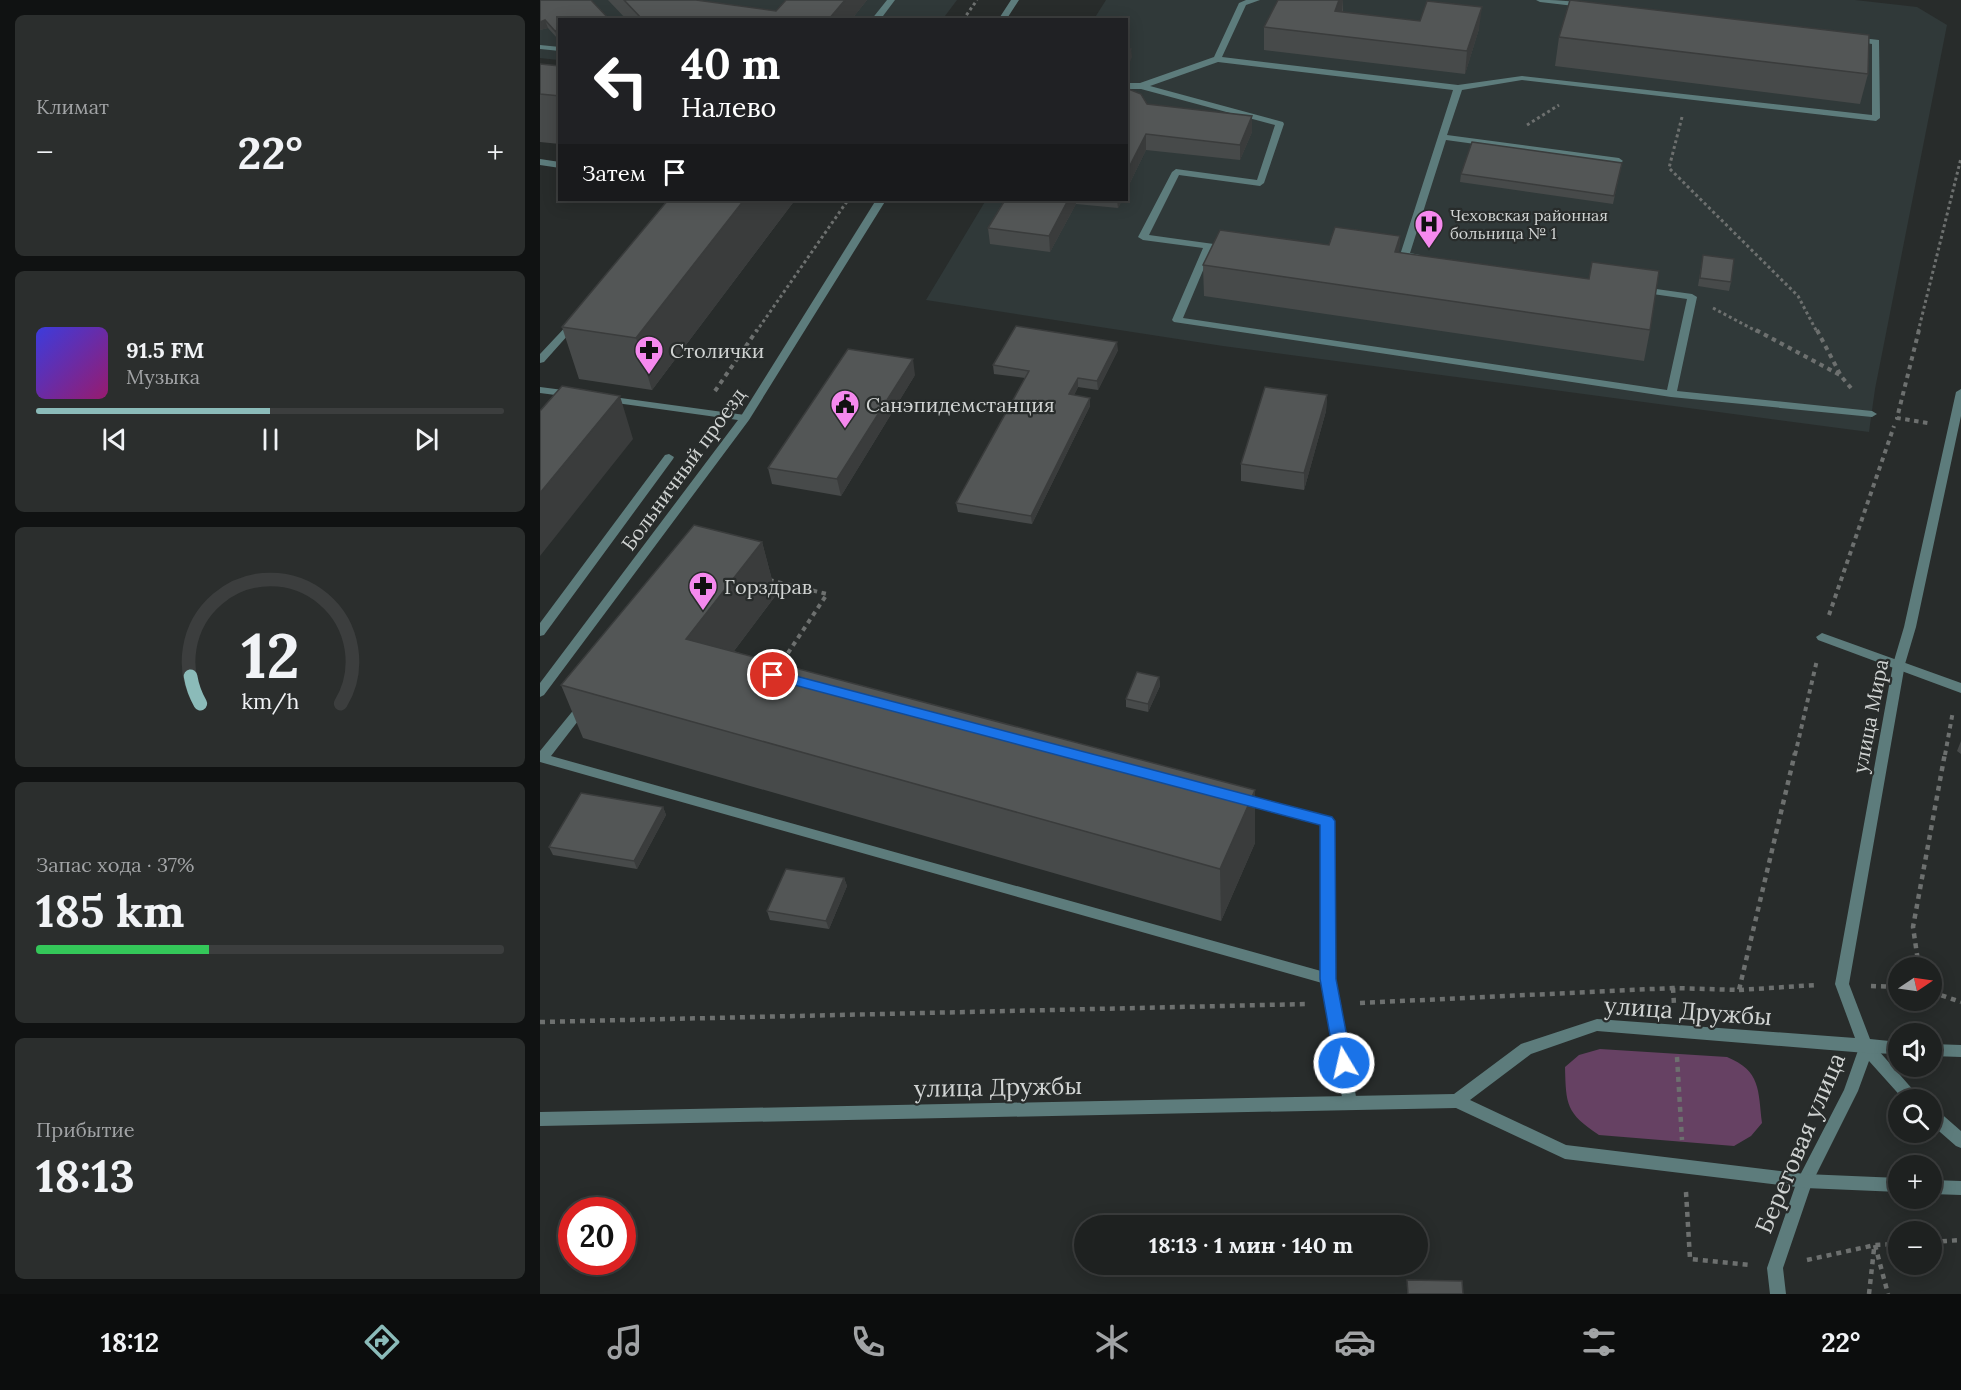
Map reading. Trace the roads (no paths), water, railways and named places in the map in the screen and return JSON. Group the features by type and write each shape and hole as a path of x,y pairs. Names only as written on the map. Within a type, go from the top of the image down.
{"street":[{"path":"877,18 891,0"},
{"path":"1003,18 1015,0"},
{"path":"1217,59 1243,3 1256,0"},
{"path":"1540,0 1598,7"},
{"path":"1141,86 1217,59 1458,88 1522,78 1876,118 1876,42 1841,37"},
{"path":"540,46 558,49"},
{"path":"1128,86 1141,86 1280,124 1260,183 1176,172 1143,237 1241,251"},
{"path":"1428,259 1400,255 1443,137 1458,88"},
{"path":"1443,137 1619,161"},
{"path":"540,162 558,165"},
{"name":"Больничный проезд","path":"540,692 745,418 880,201"},
{"path":"1209,246 1177,320 1671,394 1872,414"},
{"path":"1635,289 1692,297 1671,394"},
{"path":"540,360 580,318"},
{"path":"540,390 745,418"},
{"name":"улица Мира","path":"1903,1089 1866,1047 1842,984 1899,664 1910,627 1961,395"},
{"path":"540,632 669,457"},
{"path":"1822,637 1959,687"},
{"path":"592,695 541,757 1328,979"},
{"path":"1227,795 1327,821 1328,979 1350,1103"},
{"name":"улица Дружбы","path":"1457,1101 1526,1048 1597,1024 1888,1048"},
{"name":"Береговая улица","path":"1778,1294 1775,1268 1805,1181 1851,1091 1866,1047"},
{"path":"1942,1050 1961,1051"},
{"name":"улица Дружбы","path":"540,1119 1457,1101 1565,1152 1805,1181 1888,1185"},
{"path":"1942,1124 1961,1141"},
{"path":"1942,1187 1961,1188"}],"place":[{"name":"Чеховская районная больница № 1","path":"1429,250"},
{"name":"Столички","path":"649,376"},
{"name":"Санэпидемстанция","path":"845,430"},
{"name":"Горздрав","path":"703,612"}]}
